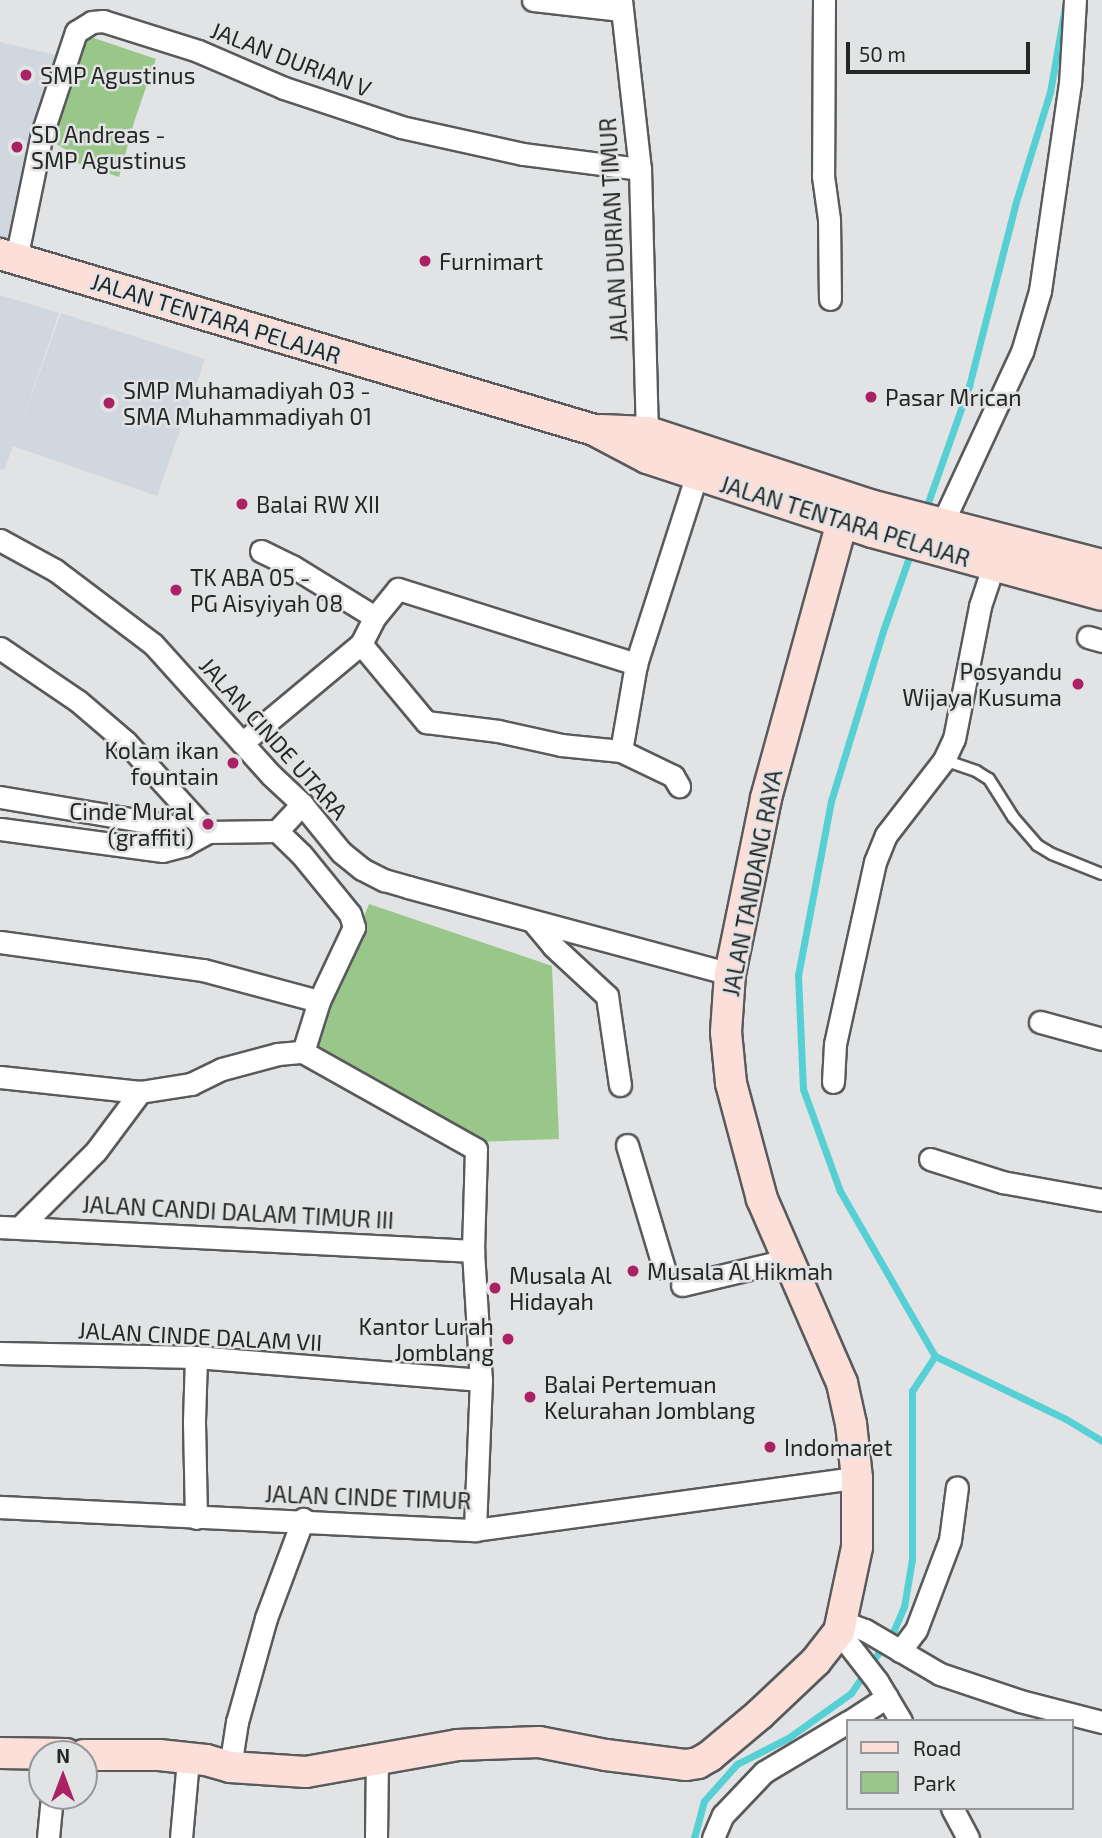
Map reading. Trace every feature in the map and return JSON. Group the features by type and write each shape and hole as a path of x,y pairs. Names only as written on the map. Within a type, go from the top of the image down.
{"street":[{"path":"533,0 621,5"},
{"path":"824,0 823,176 828,219 830,299"},
{"path":"934,531 1021,352 1040,291 1070,84 1075,0"},
{"name":"JALAN DURIAN TIMUR","path":"621,5 640,169 647,445"},
{"name":"JALAN DURIAN V","path":"8,256 76,32 92,22 103,21 198,51 284,88 401,127 523,154 640,169"},
{"name":"JALAN TENTARA PELAJAR","path":"8,256 647,445 871,519 1102,565"},
{"name":"JALAN TENTARA PELAJAR","path":"647,445 697,474 842,523 871,519"},
{"path":"621,751 636,664 697,474"},
{"name":"JALAN TANDANG RAYA","path":"98,1755 135,1754 188,1759 230,1767 306,1772 457,1745 539,1742 606,1755 686,1765 698,1763 850,1634 857,1547 858,1478 842,1383 762,1199 731,1083 726,1032 730,974 766,799 842,523"},
{"name":"JALAN TENTARA PELAJAR","path":"934,531 993,567 1102,595"},
{"name":"JALAN CINDE UTARA","path":"0,540 55,570 153,644 242,743 302,804 341,852 362,869 384,880 534,923 730,974"},
{"path":"261,551 292,566 375,617"},
{"path":"833,1082 835,1044 875,862 893,825 944,760 954,738 980,606 993,567"},
{"path":"242,743 361,643 375,617 398,589 636,664"},
{"path":"361,643 426,722 498,731 561,745 621,751 673,776 679,786"},
{"path":"0,648 78,701 126,742 208,832"},
{"path":"0,797 208,832 277,831 301,854 353,919 354,927 319,1002 303,1052"},
{"path":"277,831 302,804"},
{"path":"0,829 163,851 185,845 208,832"},
{"path":"534,923 562,955 607,996 620,1085"},
{"path":"0,942 203,970 319,1002"},
{"path":"1040,1022 1102,1039"},
{"path":"0,1077 140,1092 191,1084 222,1069 278,1054 303,1052 475,1147 473,1251 481,1380 475,1530"},
{"path":"10,1227 96,1152 140,1092"},
{"path":"627,1144 664,1268"},
{"path":"929,1159 1002,1182 1102,1200"},
{"name":"JALAN CANDI DALAM TIMUR III","path":"10,1227 473,1251"},
{"path":"682,1285 787,1260"},
{"name":"JALAN CINDE DALAM VII","path":"0,1353 196,1357 481,1380"},
{"path":"196,1357 196,1518"},
{"name":"JALAN CINDE TIMUR","path":"0,1507 196,1518 303,1519 475,1530 858,1478"},
{"path":"900,1651 916,1630 950,1540 957,1486"},
{"path":"230,1767 237,1722 266,1618 303,1519"},
{"path":"850,1634 900,1651 940,1674 1020,1701 1102,1722"},
{"path":"850,1634 900,1719"},
{"path":"851,1719 882,1689"},
{"path":"713,1838 723,1815 764,1772 846,1723"},
{"path":"0,1753 28,1754"},
{"path":"181,1838 188,1759"},
{"path":"376,1838 377,1760"},
{"path":"48,1838 51,1810"},
{"path":"954,1810 968,1838"}],"lane":[{"path":"944,760 989,779 1013,817 1037,845 1052,854 1102,874"}],"shaded area":[{"name":"SD Andreas - SMP Agustinus","path":"0,42 60,56 8,240 0,237"},
{"name":"SMP Muhamadiyah 03 - SMA Muhammadiyah 01","path":"0,295 59,313 16,439 61,313 205,359 157,496 13,446 4,470 0,469"}],"green space":[{"path":"82,34 156,59 119,177 74,162 65,149 51,141 52,125"},
{"path":"369,904 552,966 559,1139 477,1142 311,1048"}],"waterway":[{"path":"925,511 969,386 1015,205 1050,92 1065,7"},
{"path":"912,549 883,631 831,801 798,975 803,1089 840,1191 935,1356 1066,1419 1102,1441"},
{"path":"694,1838 704,1801 737,1764 788,1738 851,1693 894,1630 904,1607 912,1559 912,1391 935,1356"}],"place":[{"name":"SMP Agustinus","path":"26,75"},
{"name":"SD Andreas - SMP Agustinus","path":"17,147"},
{"name":"Furnimart","path":"425,261"},
{"name":"Pasar Mrican","path":"871,397"},
{"name":"SMP Muhamadiyah 03 - SMA Muhammadiyah 01","path":"109,403"},
{"name":"Balai RW XII","path":"242,504"},
{"name":"TK ABA 05 - PG Aisyiyah 08","path":"176,590"},
{"name":"Posyandu Wijaya Kusuma","path":"1078,684"},
{"name":"Kolam ikan fountain","path":"233,763"},
{"name":"Cinde Mural (graffiti)","path":"208,824"},
{"name":"Musala Al Hikmah","path":"633,1271"},
{"name":"Musala Al Hidayah","path":"495,1288"},
{"name":"Kantor Lurah Jomblang","path":"508,1339"},
{"name":"Balai Pertemuan Kelurahan Jomblang","path":"530,1397"},
{"name":"Indomaret","path":"770,1447"}]}
